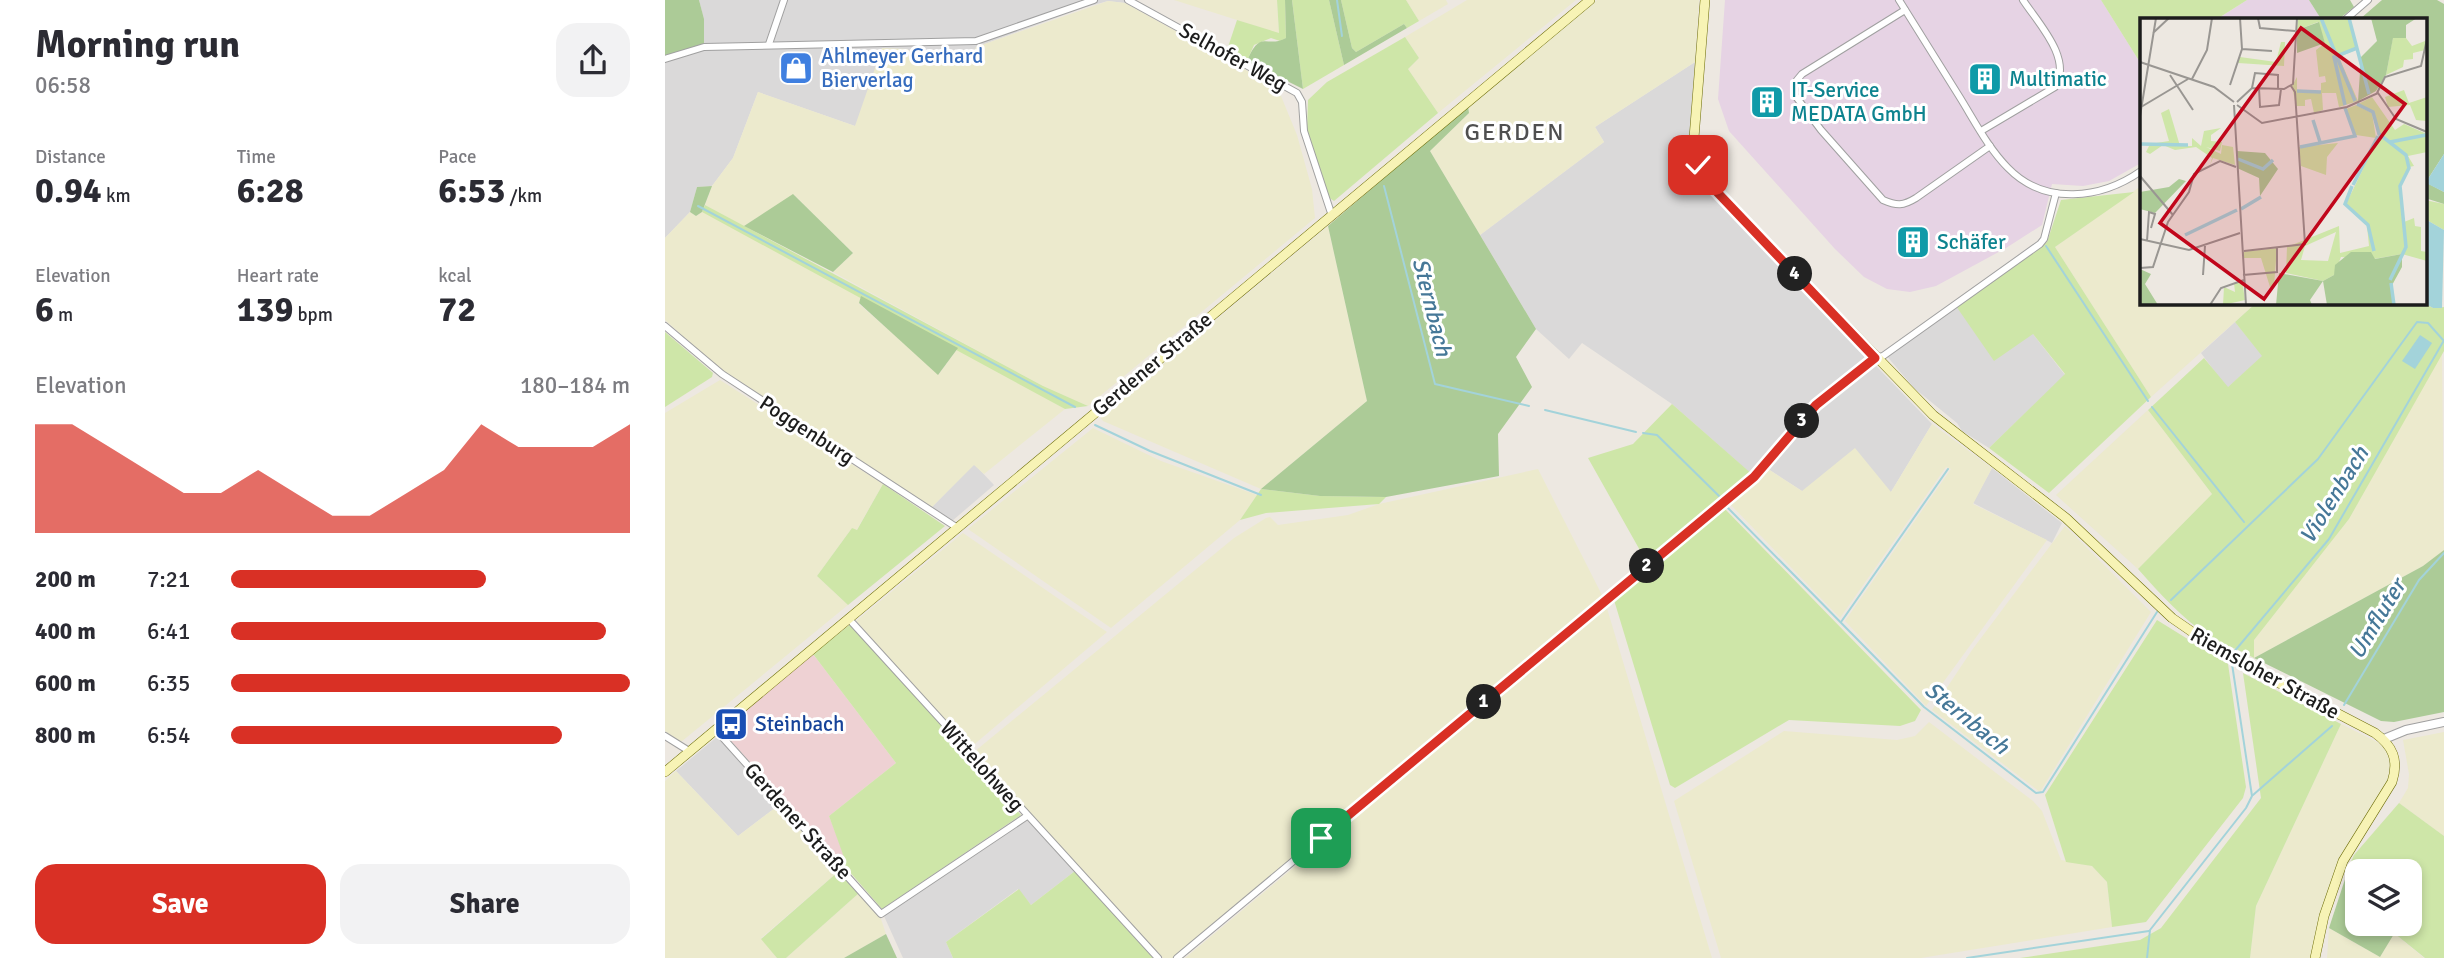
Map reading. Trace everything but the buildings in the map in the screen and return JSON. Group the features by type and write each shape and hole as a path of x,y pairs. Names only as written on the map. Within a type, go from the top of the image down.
{"main road":[{"name":"Gerdener Straße","path":"665,772 714,728 1590,0"},
{"name":"Riemsloher Straße","path":"1705,0 1694,138 1698,165 1716,191 1875,358 1951,431 2066,518 2187,630 2227,656 2384,739"},
{"path":"2315,958 2324,916 2343,861 2395,775 2394,754 2384,739"}],"street":[{"path":"769,44 784,0"},
{"path":"665,59 704,47 976,41 1094,0"},
{"name":"Selhofer Weg","path":"1128,0 1297,93 1303,102 1304,131 1332,216"},
{"path":"1899,0 1990,146 2018,176 2056,193 2075,195 2107,190 2140,172"},
{"path":"1981,131 2055,87 2061,78 2058,57 2023,0"},
{"path":"2347,18 2368,0"},
{"path":"1905,10 1802,74 1797,80 1794,94 1875,191 1893,204 1904,205 1916,198 1990,146"},
{"path":"1177,958 1754,477 1816,405 1875,358 1883,356 2041,244 2045,239 2056,193"},
{"name":"Poggenburg","path":"665,326 722,374 956,527"},
{"name":"Wittelohweg","path":"847,617 1027,816 881,914"},
{"path":"2384,739 2406,730 2444,722"},
{"name":"Gerdener Straße","path":"714,728 881,914"},
{"path":"665,736 688,751"},
{"path":"1027,816 1158,958"}],"shaded area":[{"path":"699,0 1126,0 1125,3 1108,1 1086,7 976,47 972,61 926,63 907,49 855,126 758,92 733,158 712,186 697,187 690,212 665,238 665,56 704,19"},
{"path":"1174,0 1277,0 1279,34 1237,20"},
{"path":"1406,0 1446,0 1448,4 1419,21"},
{"path":"1467,0 1576,0 1438,113 1408,69 1419,58 1405,37"},
{"path":"1597,0 1699,0 1695,62 1595,127 1604,142 1480,235 1430,151 1469,113 1468,106"},
{"path":"1725,0 2101,0 2140,62 2140,164 2109,181 2083,186 2052,184 2042,225 2006,248 1936,286 1910,292 1887,289 1864,277 1835,249 1729,131 1718,99"},
{"path":"2247,0 2309,0 2320,18 2219,18"},
{"path":"1108,1 1125,3 1264,80 1281,96 1297,135 1312,189 1315,218 1088,406 1043,386 833,272 853,253 794,195 744,226 705,205 712,186 733,158 758,92 855,126 882,48 907,49 927,63 972,61 976,47"},
{"path":"1695,62 1689,143 1693,170 1754,239 1932,424 1891,492 1802,491 1765,467 1756,478 1672,404 1582,343 1569,359 1536,329 1480,235 1604,142 1595,127"},
{"path":"2140,187 2140,304 2255,304 2151,397 2055,247"},
{"path":"690,212 696,216 702,212 861,296 859,304 939,374 958,348 1065,409 984,474 974,465 932,507 715,365 665,320 665,238"},
{"path":"1328,226 1367,401 1261,489 1103,421 1100,417"},
{"path":"1956,306 2033,334 2065,375 1989,448 1962,431 1957,423 1914,388 1885,354"},
{"path":"2235,322 2263,356 2227,388 2201,353"},
{"path":"2442,350 2444,550 2423,566 2254,658 2254,640 2349,519"},
{"path":"720,380 883,484 856,531 852,528 817,576 848,605 681,742 665,731 665,413"},
{"path":"2148,410 2212,494 2138,569 2056,495"},
{"path":"1932,424 1992,468 1973,504 2047,540 1926,706 1845,621 1951,469 1946,467 1840,618 1730,504 1765,467 1802,491 1855,448 1891,492"},
{"path":"1093,428 1161,461 1257,495 1240,520 1111,628 968,529"},
{"path":"974,464 994,485 952,521 932,507"},
{"path":"1992,468 2062,523 2052,543 1973,503"},
{"path":"1538,469 1604,599 1173,958 1163,958 974,752 1234,538 1266,518 1270,517 1278,525 1348,515 1379,504"},
{"path":"2065,526 2151,612 2040,792 1932,710 1972,650"},
{"path":"963,533 1107,632 970,748 856,621"},
{"path":"1606,605 1712,958 1185,958 1484,709"},
{"path":"813,654 896,763 829,816 846,860 842,863 721,730"},
{"path":"1929,722 2033,801 2042,811 2061,860 2092,866 2107,882 2112,927 1921,958 1721,958 1674,801 1784,731 1897,740 1915,736"},
{"path":"2341,724 2381,744 2390,757 2392,772 2386,790 2336,874 2317,928 2312,958 2250,958 2256,906"},
{"path":"2444,732 2444,836 2399,803 2408,788 2409,774 2403,740"},
{"path":"718,736 779,805 738,836 676,771"},
{"path":"676,771 738,836 779,805 839,871 761,938 777,958 665,958 665,781"},
{"path":"1027,818 1075,871 1031,905 1018,889 946,942 953,958 903,958 884,916"},
{"path":"859,893 881,919 886,934 844,958 786,958"},
{"path":"2329,928 2380,957 2392,936 2398,936 2424,958 2327,958"}],"green space":[{"path":"665,0 699,0 704,19 704,44 665,56"},
{"path":"1277,0 1285,0 1286,38 1280,41 1271,38 1254,45 1247,61 1227,50 1237,20 1279,33"},
{"path":"1285,0 1292,0 1303,89 1247,61 1260,42 1286,38"},
{"path":"1292,0 1329,0 1344,65 1303,89"},
{"path":"1329,0 1341,0 1352,48 1356,52 1404,24 1407,28 1344,65"},
{"path":"1341,0 1406,0 1419,21 1407,28 1404,24 1356,52 1352,48"},
{"path":"2101,0 2247,0 2219,18 2140,18 2140,62"},
{"path":"2309,0 2350,0 2354,7 2340,18 2320,18"},
{"path":"2382,0 2437,0 2444,4 2444,154 2428,179 2429,184 2444,192 2444,204 2427,199 2427,18 2361,18"},
{"path":"1405,37 1419,58 1408,69 1438,113 1334,201 1328,197 1307,129 1308,100 1327,82"},
{"path":"1468,106 1469,113 1430,151 1536,329 1516,357 1532,387 1498,434 1499,476 1386,497 1320,496 1261,489 1367,401 1328,226"},
{"path":"712,186 702,212 696,216 690,212 697,187"},
{"path":"2134,192 2055,247 2151,397 2049,493 1989,448 2065,374 2033,334 1994,361 1956,306 2047,242 2061,200"},
{"path":"793,194 853,253 833,272 744,226"},
{"path":"2427,200 2444,204 2444,230 2427,220"},
{"path":"705,205 1043,386 1088,406 1065,409 702,212"},
{"path":"861,296 958,348 938,375 859,303"},
{"path":"2255,304 2426,304 2433,308 2444,307 2444,351 2349,519 2254,640 2254,658 2200,630 2138,569 2212,494 2148,410 2204,358 2228,387 2262,356 2235,322"},
{"path":"665,332 713,373 712,377 665,407"},
{"path":"1672,404 1753,475 1646,561 1588,458 1633,444"},
{"path":"883,484 945,526 848,605 817,576 852,528 857,530"},
{"path":"1261,489 1320,496 1386,497 1379,504 1266,513 1240,520"},
{"path":"1724,508 1921,710 1915,721 1900,726 1789,720 1675,788 1670,785 1614,600"},
{"path":"2444,550 2444,712 2394,722 2381,721 2254,658 2423,566"},
{"path":"2157,620 2228,664 2246,787 2243,798 2146,922 2112,927 2107,882 2092,866 2066,862 2045,795"},
{"path":"852,623 1021,815 882,909 842,863 845,860 829,816 896,763 813,654"},
{"path":"2243,673 2341,724 2256,906 2250,958 2020,958 2140,940 2161,928 2261,798"},
{"path":"2399,803 2444,836 2444,958 2425,958 2398,936 2422,936 2422,859 2352,859"},
{"path":"839,871 859,893 786,958 777,958 761,939"},
{"path":"1075,871 1153,958 953,958 946,942 1019,889 1031,905"},
{"path":"2345,879 2345,936 2393,936 2380,957 2329,928"},
{"path":"886,934 897,958 844,958"}],"water":[{"path":"2444,154 2444,192 2428,184 2428,179"},
{"path":"2427,220 2444,230 2442,308 2433,308 2426,304"},
{"path":"2420,335 2432,343 2415,369 2402,361"}],"waterway":[{"path":"1337,0 1342,36"},
{"name":"Sternbach","path":"1384,186 1435,384 1529,406"},
{"path":"698,206 1075,407"},
{"path":"2046,246 2148,401"},
{"name":"Sternbach","path":"2171,600 2318,459 2417,322 2428,323 2444,341"},
{"name":"Violenbach","path":"2233,653 2329,539 2443,342"},
{"path":"2152,407 2244,522"},
{"name":"Sternbach","path":"1545,410 1636,432"},
{"path":"1095,425 1150,451 1261,495"},
{"name":"Sternbach","path":"1643,433 1657,435 1720,497"},
{"path":"1841,622 1948,469"},
{"name":"Sternbach","path":"1727,507 1924,707 2036,793 2043,792 2157,612"},
{"name":"Umfluter","path":"2344,705 2419,580 2444,553"},
{"name":"Violenbach","path":"2147,958 2150,930 2246,808 2252,796 2232,664"},
{"path":"2253,795 2332,726"},
{"path":"1967,958 2149,931"}],"place":[{"name":"Ahlmeyer Gerhard Bierverlag","path":"796,68"},
{"name":"Multimatic","path":"1985,79"},
{"name":"IT-Service MEDATA GmbH","path":"1767,102"},
{"name":"Schäfer","path":"1913,242"},
{"name":"Steinbach","path":"731,724"}],"district":[{"name":"GERDEN","path":"1515,132"}],"route":[{"path":"1321,838 1754,477 1816,405 1875,358 1716,191 1698,165"}]}
